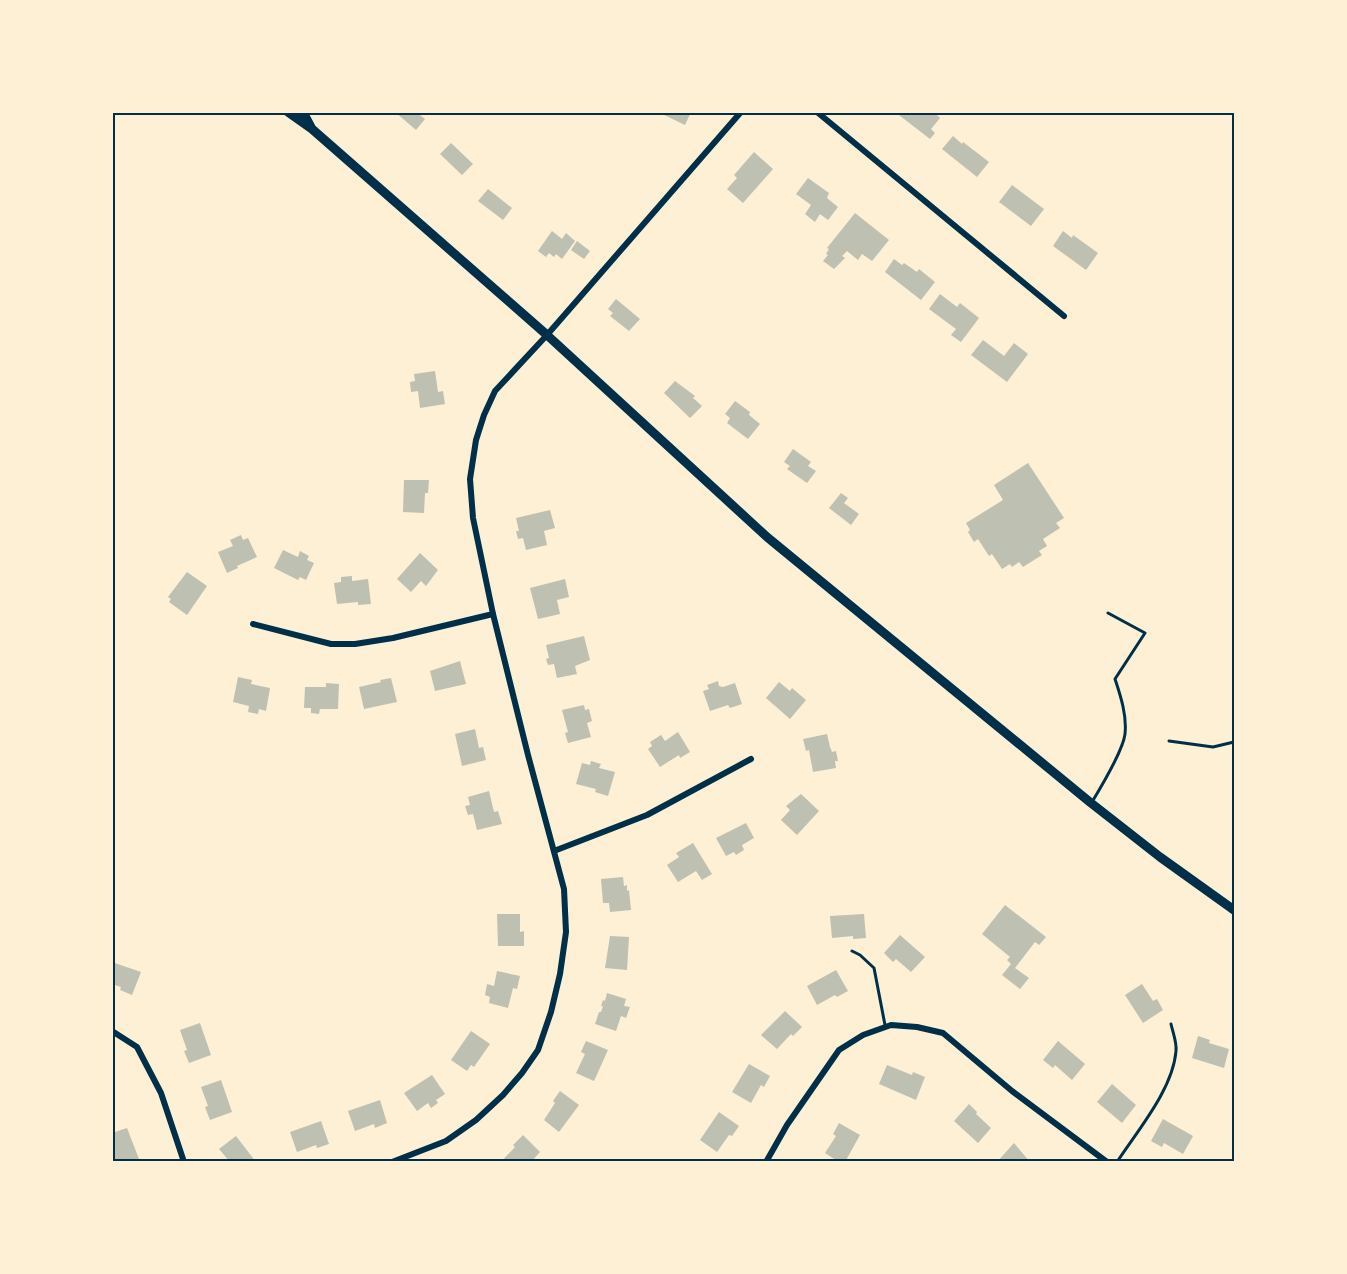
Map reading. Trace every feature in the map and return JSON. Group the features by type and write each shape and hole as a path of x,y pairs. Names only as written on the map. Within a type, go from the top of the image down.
{"main road":[{"path":"288,112 312,129 547,335 767,537 1091,803 1160,857 1234,910"},
{"path":"303,112 312,129"}],"street":[{"path":"392,1161 446,1141 476,1120 516,1081 538,1050 554,1003 566,932 564,889 493,614 473,518 470,479 476,440 484,415 495,391 547,335 741,112"},
{"path":"817,112 1064,316"},
{"path":"253,624 331,644 355,644 393,638 493,614"},
{"path":"554,850 647,815 751,759"},
{"path":"766,1161 787,1125 839,1050 863,1035 891,1025 917,1027 943,1033 1012,1090 1107,1161"},
{"path":"112,1032 137,1047 161,1093 184,1161"}],"lane":[{"path":"1091,803 1107,777 1125,736 1123,704 1115,680 1144,633 1108,613"},
{"path":"1169,741 1213,747 1234,742"},
{"path":"852,951 874,968 886,1027"},
{"path":"1117,1161 1149,1114 1172,1074 1177,1049 1171,1024"}],"building":[{"path":"395,112 416,112 425,119 416,130"},
{"path":"658,112 691,112 685,125"},
{"path":"901,112 934,112 940,118 931,129 935,133 930,139 899,115"},
{"path":"953,136 989,162 977,177 942,149"},
{"path":"451,143 473,164 462,175 440,154"},
{"path":"754,152 773,169 743,203 727,189 737,178 734,175"},
{"path":"808,178 829,193 827,198 838,207 828,220 820,214 815,222 805,214 811,205 796,194"},
{"path":"1012,185 1044,209 1031,226 999,202"},
{"path":"488,189 512,208 503,220 478,201"},
{"path":"855,213 889,240 872,261 862,254 858,260 847,251 842,256 845,258 834,269 823,261 828,255 826,254 829,249 827,248"},
{"path":"552,231 562,239 566,233 575,241 562,259 556,254 554,257 549,253 546,257 538,251"},
{"path":"1063,231 1072,238 1073,235 1098,253 1086,270 1053,246"},
{"path":"577,241 590,251 584,259 571,250"},
{"path":"894,259 917,272 919,269 935,282 921,300 885,272"},
{"path":"940,294 957,307 960,303 979,318 961,342 951,335 956,329 929,309"},
{"path":"616,299 640,319 629,331 610,316 613,313 608,309"},
{"path":"983,340 1004,356 1014,343 1028,354 1007,382 971,355"},
{"path":"435,371 438,392 443,391 445,404 420,408 418,391 411,392 410,382 415,381 414,374"},
{"path":"675,381 695,396 693,398 702,406 690,418 664,393"},
{"path":"735,401 750,412 749,415 760,424 748,439 727,423 730,418 725,414"},
{"path":"793,449 811,462 808,466 816,471 807,483 787,469 790,466 784,462"},
{"path":"1028,463 1064,518 1056,523 1060,528 1043,539 1047,546 1039,551 1042,555 1023,567 1019,562 1012,567 1010,564 1002,569 992,554 989,556 978,539 974,542 966,523 1003,500 994,485"},
{"path":"404,480 429,480 428,493 425,493 424,513 403,512"},
{"path":"841,493 848,498 844,503 859,514 851,525 829,508"},
{"path":"550,510 555,528 544,531 547,545 526,550 523,538 518,539 516,518"},
{"path":"241,535 243,540 248,538 257,557 227,573 218,552 233,546 230,540"},
{"path":"283,550 298,557 300,551 309,556 307,560 314,563 306,580 300,577 298,580 274,568"},
{"path":"420,553 438,570 426,586 421,581 411,592 397,579"},
{"path":"187,572 207,586 187,615 169,602 171,599 168,597"},
{"path":"352,576 352,581 368,579 371,604 358,605 358,602 337,604 334,583 341,582 341,577"},
{"path":"565,579 569,597 557,600 560,614 538,619 530,588"},
{"path":"584,636 590,660 575,666 577,674 557,678 554,664 548,665 546,659 549,658 546,645"},
{"path":"460,661 466,684 435,691 430,671"},
{"path":"238,677 252,680 251,684 270,688 266,711 259,709 258,714 248,712 249,706 233,702"},
{"path":"391,678 397,702 364,709 359,687"},
{"path":"718,681 719,686 723,687 735,683 742,704 730,708 728,705 710,711 703,691 709,689 707,685"},
{"path":"779,682 790,691 792,688 806,700 790,719 766,698"},
{"path":"326,683 339,684 338,709 320,709 319,714 311,713 311,708 304,708 305,687 326,687"},
{"path":"584,705 585,710 589,709 592,721 587,723 591,737 568,743 565,733 568,732 562,710"},
{"path":"475,729 479,748 483,747 486,760 462,766 455,734"},
{"path":"678,732 690,752 680,758 679,755 660,767 648,749 652,746 650,742 661,735 665,741"},
{"path":"827,734 832,752 836,751 838,761 835,761 836,768 813,772 809,750 806,751 803,739"},
{"path":"591,761 601,764 599,768 615,772 608,796 595,792 596,789 576,784 582,763 590,765"},
{"path":"489,791 494,812 498,811 502,824 477,830 473,814 468,815 465,806 470,805 468,797"},
{"path":"801,794 819,811 797,835 781,820 790,810 786,806"},
{"path":"746,823 754,838 742,845 744,850 736,855 734,852 726,856 716,838"},
{"path":"693,843 712,874 702,880 696,871 678,882 667,865 679,857 676,853"},
{"path":"623,877 624,886 627,885 627,891 629,890 631,910 610,912 609,903 603,903 601,879"},
{"path":"1005,905 1046,937 1039,945 1035,942 1015,968 1029,978 1020,989 1002,975 1011,964 1007,960 1010,957 982,934"},
{"path":"497,914 520,914 520,932 524,931 524,946 498,946"},
{"path":"864,914 866,938 853,939 853,936 832,938 830,916"},
{"path":"900,935 925,957 911,972 896,959 893,962 884,953"},
{"path":"610,936 629,937 627,970 605,968"},
{"path":"112,962 141,972 132,995 112,984"},
{"path":"836,970 848,991 817,1005 807,986"},
{"path":"497,971 520,976 517,989 513,988 508,1008 489,1003 490,997 485,995 487,984 494,986"},
{"path":"1142,984 1153,1001 1157,999 1163,1010 1143,1023 1125,995"},
{"path":"607,993 626,999 624,1006 630,1007 626,1018 621,1016 616,1031 595,1024"},
{"path":"785,1011 802,1027 793,1036 791,1034 777,1049 761,1035"},
{"path":"200,1023 211,1055 189,1063 180,1030"},
{"path":"471,1031 490,1044 474,1067 471,1065 467,1071 451,1060"},
{"path":"1198,1036 1210,1040 1209,1043 1229,1049 1224,1068 1192,1058"},
{"path":"586,1041 608,1050 594,1081 576,1073 585,1054 581,1052"},
{"path":"1058,1041 1085,1064 1072,1080 1055,1065 1053,1068 1043,1060"},
{"path":"749,1064 770,1076 764,1087 761,1085 751,1103 732,1092"},
{"path":"887,1065 912,1075 913,1072 925,1077 916,1100 879,1084"},
{"path":"432,1075 445,1094 436,1100 438,1103 431,1108 428,1103 417,1111 404,1093"},
{"path":"221,1080 232,1112 210,1120 201,1087"},
{"path":"1112,1084 1136,1105 1122,1123 1097,1102"},
{"path":"560,1091 579,1105 559,1132 544,1120"},
{"path":"380,1100 387,1123 375,1128 374,1124 355,1131 348,1111"},
{"path":"969,1104 991,1128 978,1143 954,1121"},
{"path":"719,1112 739,1126 732,1136 729,1135 717,1152 700,1140"},
{"path":"1163,1119 1193,1136 1183,1154 1164,1143 1162,1147 1151,1141"},
{"path":"321,1121 329,1144 317,1148 316,1145 297,1152 290,1132"},
{"path":"839,1123 860,1135 845,1162 839,1162 825,1153 836,1136 833,1134"},
{"path":"127,1128 139,1159 132,1162 115,1162 112,1155 112,1133"},
{"path":"523,1135 540,1152 531,1162 501,1162 515,1147 513,1145"},
{"path":"236,1136 256,1162 230,1162 219,1149"},
{"path":"1014,1143 1030,1162 997,1162"}]}
